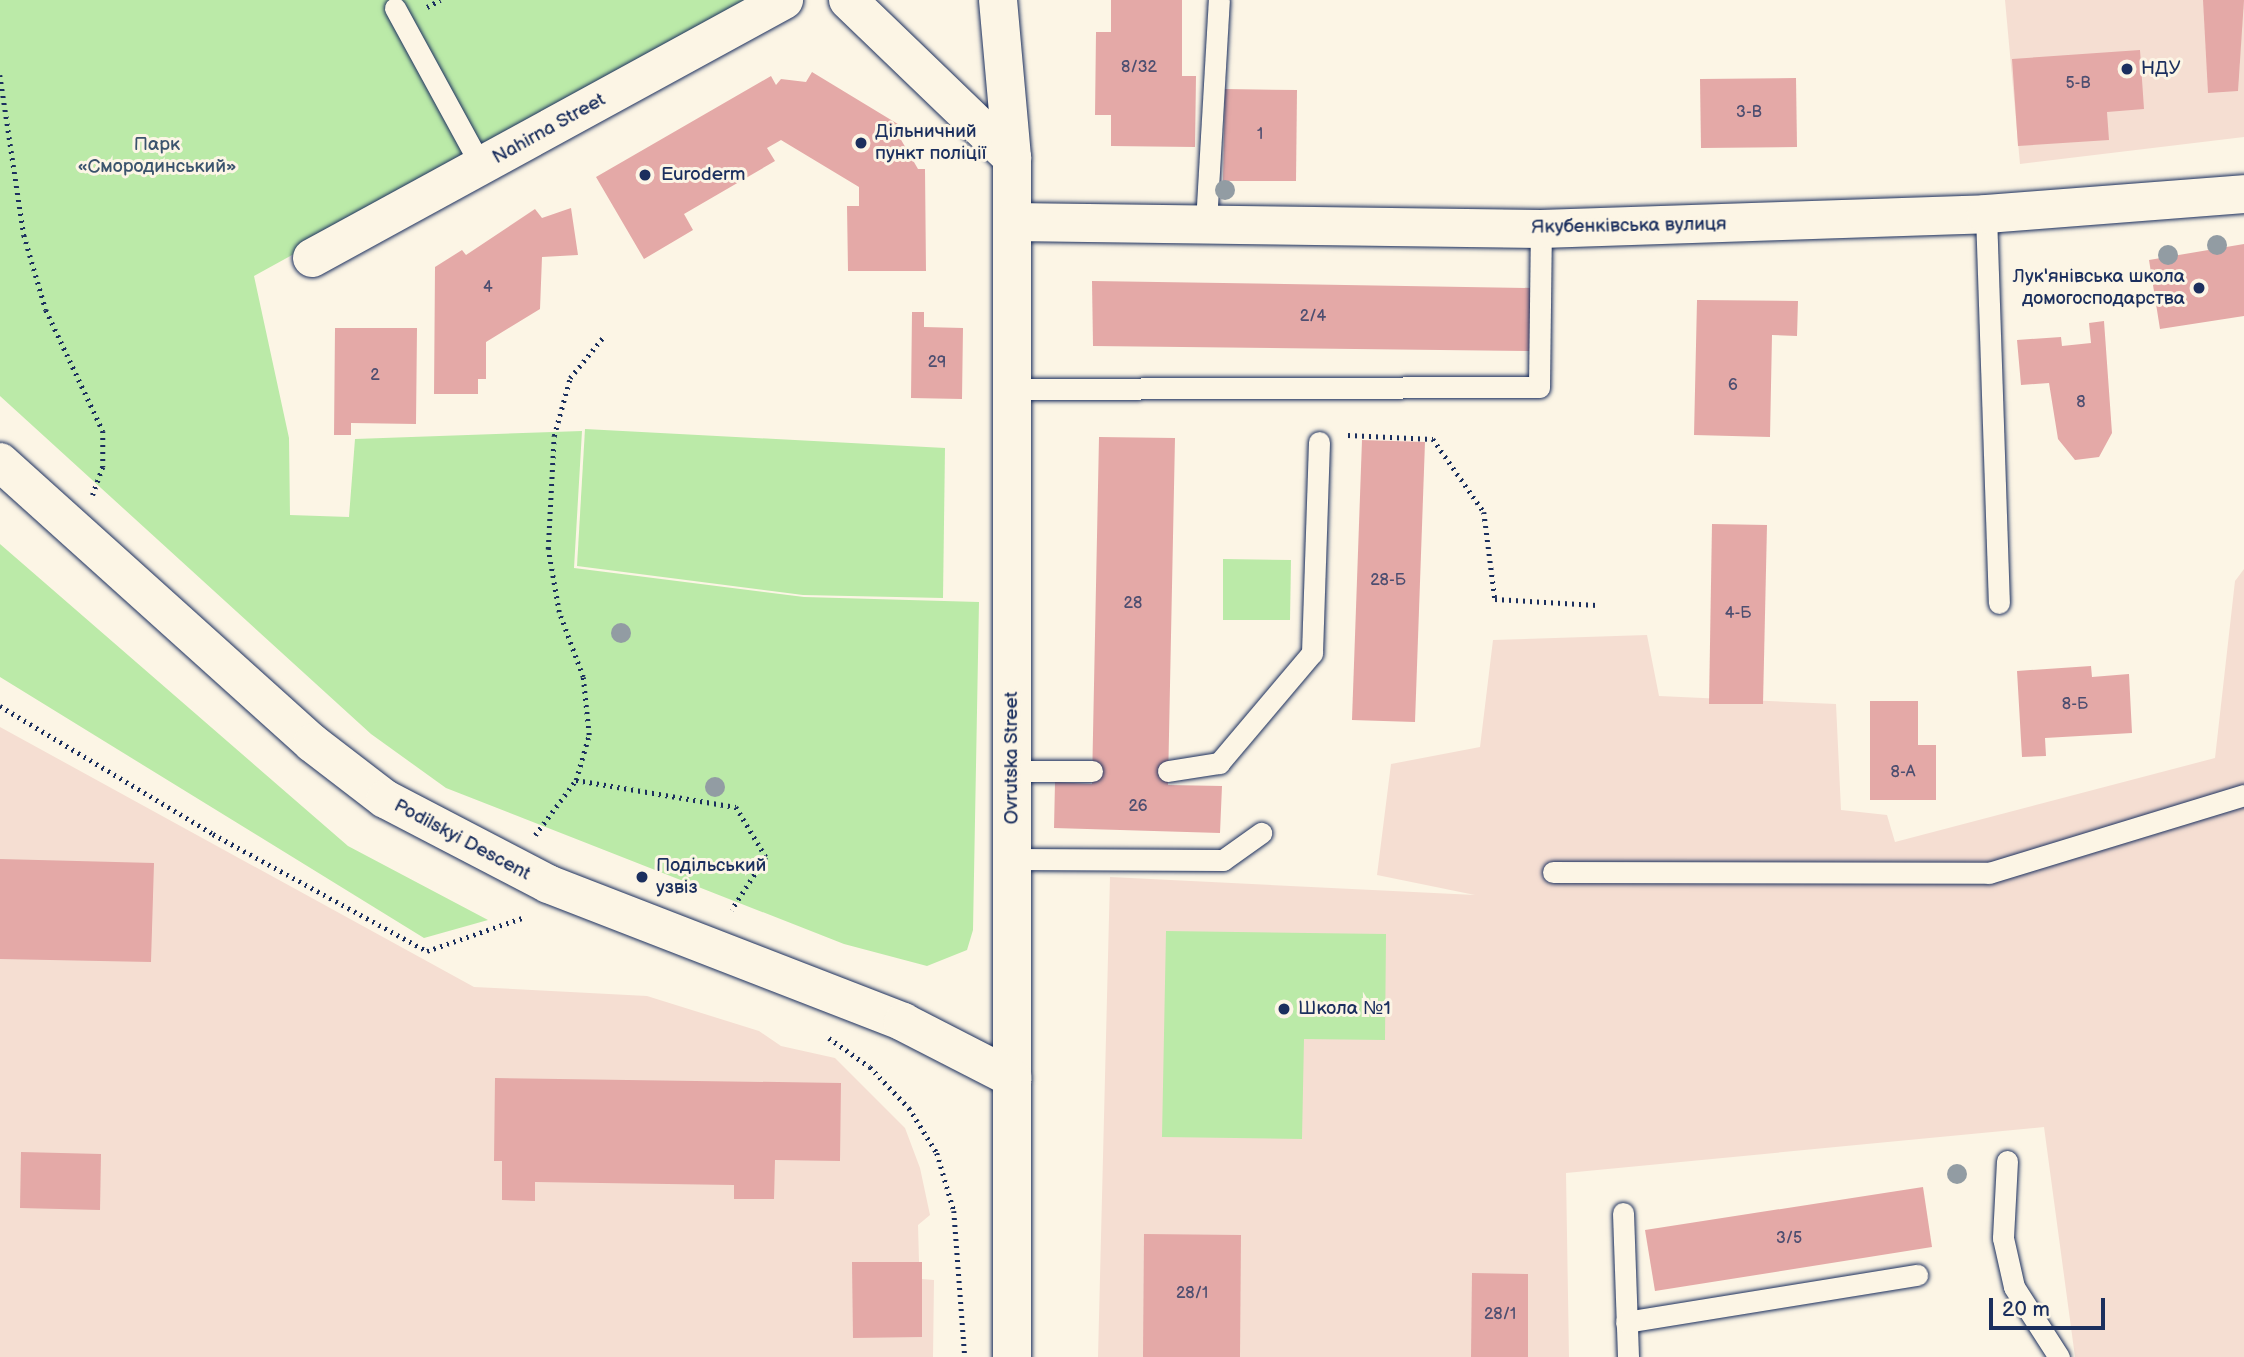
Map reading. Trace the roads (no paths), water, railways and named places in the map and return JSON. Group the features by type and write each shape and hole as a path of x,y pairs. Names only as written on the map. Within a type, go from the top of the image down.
{"street":[{"name":"Nahirna Street","path":"312,258 785,0"},
{"path":"848,0 1012,158"},
{"name":"Ovrutska Street","path":"999,0 1012,158 1012,1357"},
{"name":"Якубенківська вулиця","path":"1012,222 1541,229 1986,214 2244,194"},
{"name":"Podilskyi Descent","path":"0,462 302,735 385,799 548,884 902,1023 1012,1078"}],"lane":[{"path":"1206,223 1219,0"},
{"path":"395,8 481,166"},
{"path":"1986,214 1999,603"},
{"path":"1012,389 1539,387 1541,229"},
{"path":"1168,771 1219,763 1312,653 1319,442"},
{"path":"1012,771 1092,771"},
{"path":"1553,872 1989,873 2244,795"},
{"path":"1012,859 1223,860 1261,833"},
{"path":"2007,1161 2003,1238 2014,1287 2059,1357"},
{"path":"1623,1213 1628,1357"},
{"path":"1626,1322 1917,1275"}],"place":[{"name":"НДУ","path":"2127,69"},
{"name":"Дільничний пункт поліції","path":"861,143"},
{"name":"Euroderm","path":"645,175"},
{"name":"Лук'янівська школа домогосподарства","path":"2199,288"},
{"name":"Подільський узвіз","path":"642,877"},
{"name":"Школа №1","path":"1284,1009"}],"park label":[{"name":"Парк «Смородинський»","path":"157,156"}]}
